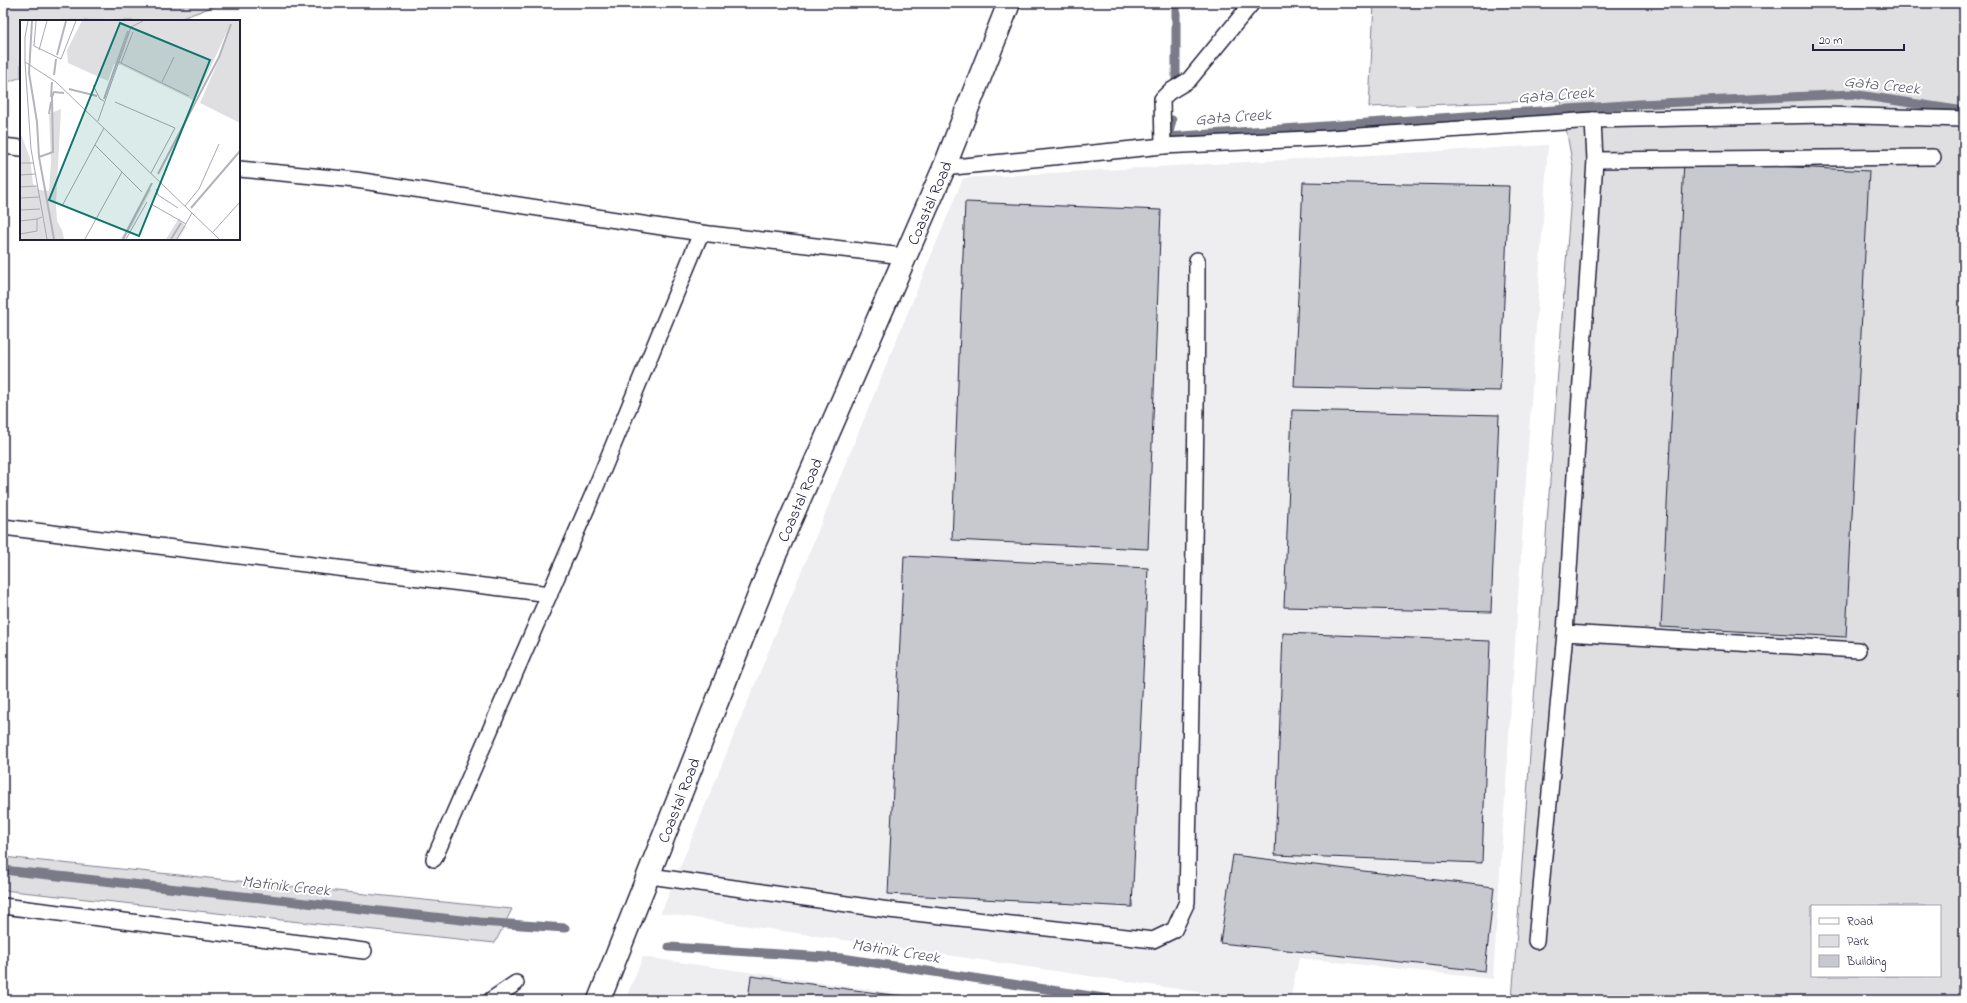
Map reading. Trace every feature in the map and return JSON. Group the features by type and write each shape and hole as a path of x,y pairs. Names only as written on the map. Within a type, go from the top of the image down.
{"main road":[{"name":"Coastal Road","path":"599,1000 650,876 775,555 904,256 944,168 1009,3"}],"lane":[{"path":"1163,146 1162,99 1169,92 1189,80 1252,3"},
{"path":"944,168 1163,146 1330,138 1593,120 1825,115 1964,119"},
{"path":"1536,942 1564,633 1594,160 1593,120"},
{"path":"3,146 20,148"},
{"path":"1594,160 1933,157"},
{"path":"240,169 356,180 702,234 904,256"},
{"path":"434,860 550,594 702,234"},
{"path":"650,876 889,910 1153,940 1174,930 1187,902 1197,415 1197,260"},
{"path":"3,527 550,594"},
{"path":"1564,633 1858,650"},
{"path":"3,906 364,951"},
{"path":"491,1000 516,982"}],"shaded area":[{"path":"1548,145 1493,979 1299,958 1290,1000 1252,1000 661,913 963,178"},
{"path":"643,957 943,1000 625,1000"}],"green space":[{"path":"3,3 223,3 177,20 20,20 20,77 3,84"},
{"path":"1374,3 1964,3 1964,1000 1512,1000 1573,167 1561,100 1369,107"},
{"path":"3,857 512,909 495,943 3,890"}],"building":[{"path":"1684,161 1869,171 1846,637 1661,627"},
{"path":"1303,182 1509,186 1500,391 1294,387"},
{"path":"965,202 1161,210 1148,549 952,540"},
{"path":"1292,410 1499,415 1491,612 1284,607"},
{"path":"904,556 1148,568 1132,907 888,894"},
{"path":"1283,633 1490,641 1482,863 1275,855"},
{"path":"1233,855 1494,887 1485,971 1220,943"},
{"path":"751,976 929,1000 748,1000"}],"waterway":[{"name":"Gata Creek","path":"1176,3 1176,86"},
{"name":"Gata Creek","path":"1172,120 1168,137 1639,104 1852,94 1964,111"},
{"name":"Matinik Creek","path":"3,870 480,922 565,928"},
{"name":"Matinik Creek","path":"669,947 842,958 1117,1000"}]}
